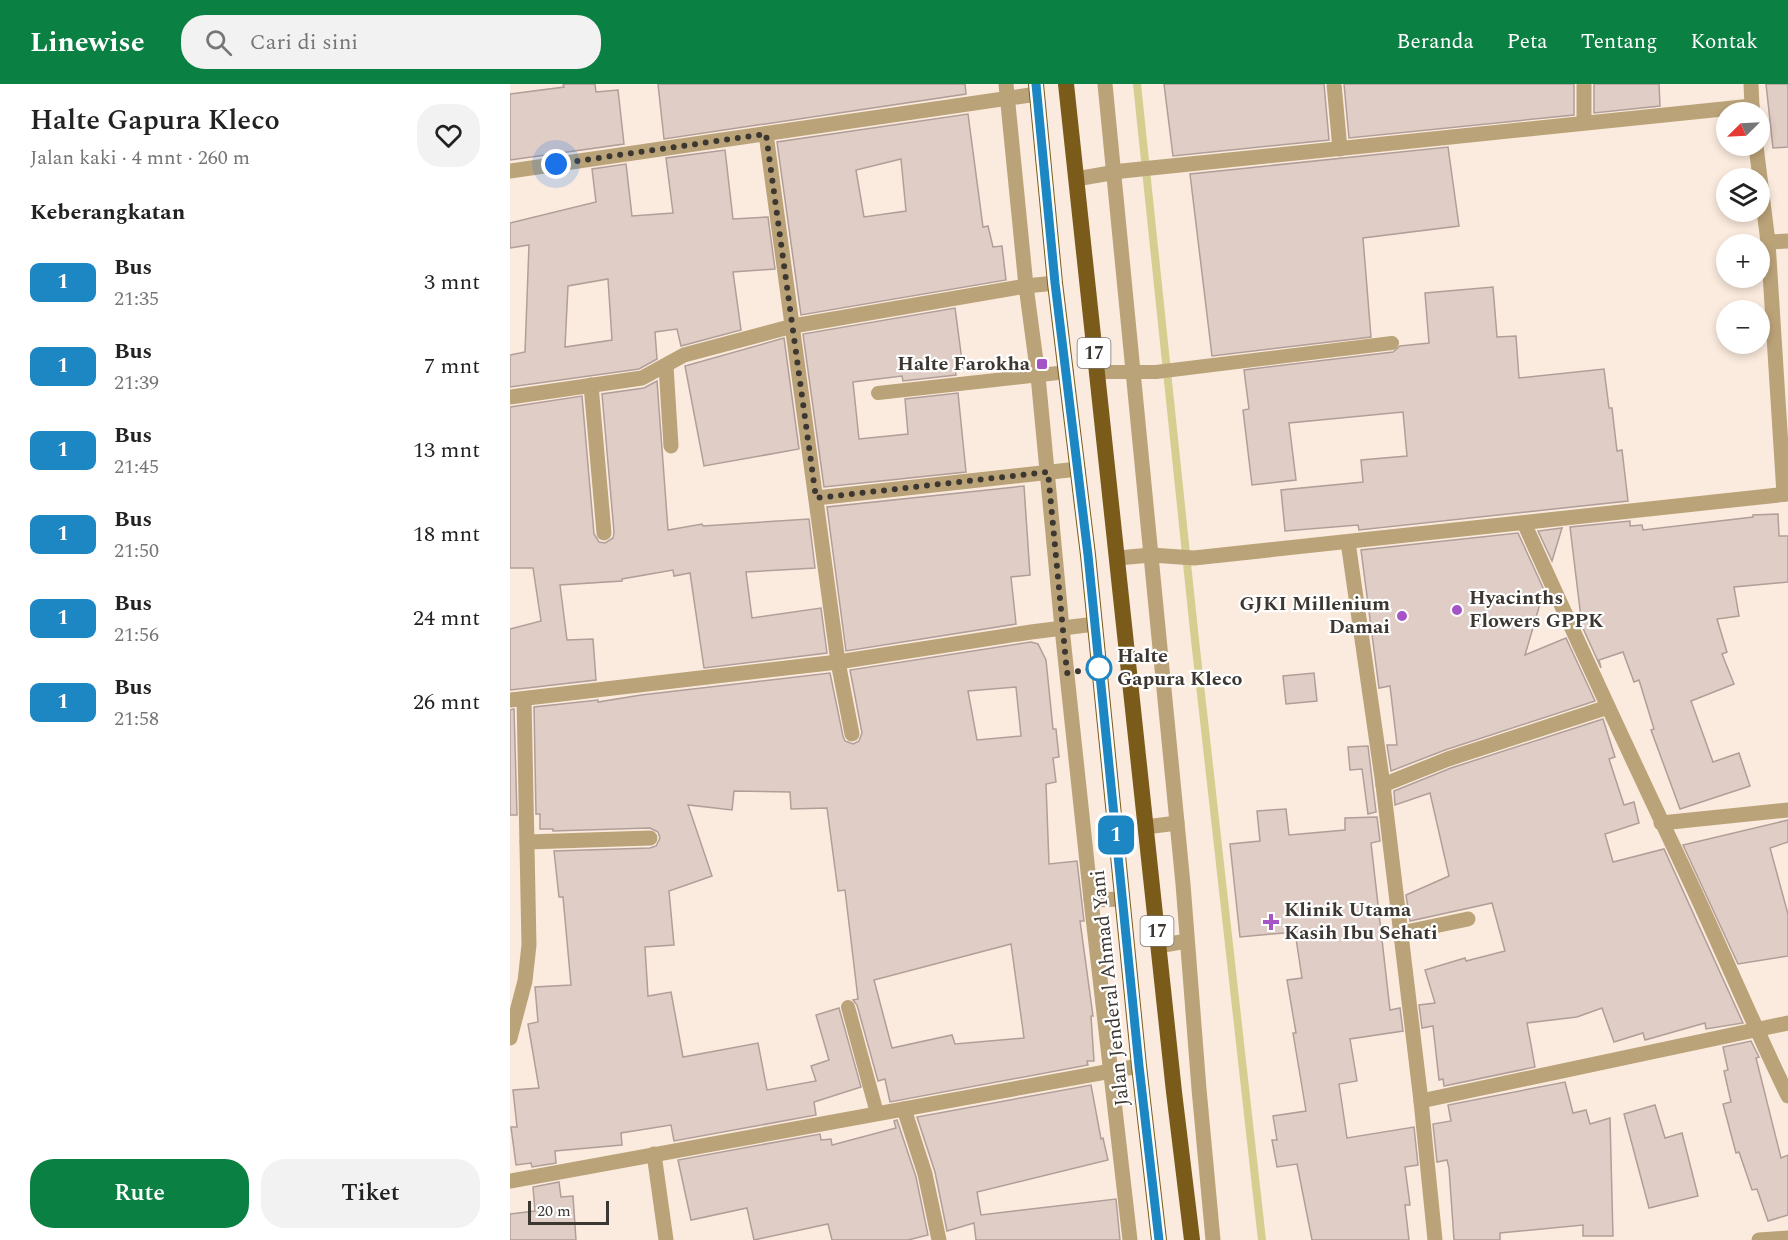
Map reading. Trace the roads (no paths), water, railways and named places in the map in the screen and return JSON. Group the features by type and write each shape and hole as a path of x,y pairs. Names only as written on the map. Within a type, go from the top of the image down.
{"highway":[{"name":"17","path":"1066,84 1158,946 1192,1240"},
{"name":"17","path":"1036,89 1055,283 1095,624"},
{"name":"Jalan Jenderal Ahmad Yani","path":"1095,624 1139,1066 1159,1240"}],"street":[{"path":"1105,84 1132,372 1156,556 1199,1089 1214,1240"},
{"path":"1334,84 1340,149"},
{"path":"1584,84 1584,122"},
{"path":"1751,84 1752,102"},
{"path":"510,171 766,134 1007,91 1036,89"},
{"path":"1007,91 1091,900 1130,1240"},
{"path":"1076,179 1165,166 1584,122 1716,112"},
{"path":"766,134 838,662 852,734"},
{"path":"1757,156 1767,234"},
{"path":"1770,242 1788,241"},
{"path":"1118,558 1156,556 1194,558 1786,494 1770,270"},
{"path":"510,397 642,378 684,355 793,326 1055,283"},
{"path":"666,366 671,446"},
{"path":"591,385 604,533"},
{"path":"816,498 1078,469"},
{"path":"1524,523 1788,1096"},
{"path":"1348,542 1383,785 1421,1101 1435,1240"},
{"path":"510,1038 525,981 529,945 527,842 517,699 838,662 1095,624"},
{"path":"1383,785 1448,759 1608,707"},
{"path":"1661,823 1788,810"},
{"path":"1146,827 1177,822"},
{"path":"527,842 650,838"},
{"path":"1091,900 1122,899"},
{"path":"1401,933 1468,919"},
{"path":"1158,946 1187,942"},
{"path":"1421,1101 1788,1023"},
{"path":"510,1181 1139,1066"},
{"path":"1174,1092 1199,1089"},
{"path":"904,1109 925,1174 939,1240"},
{"path":"654,1154 666,1240"},
{"path":"1188,1207 1210,1204"},
{"path":"1759,1240 1788,1238"}],"lane":[{"path":"1096,372 1156,372 1392,343"},
{"path":"878,393 1067,372"},
{"path":"848,1007 877,1113"}],"waterway":[{"path":"1137,84 1195,640 1262,1240"}],"place":[{"name":"Halte Farokha","path":"1042,364"},
{"name":"Hyacinths Flowers GPPK","path":"1457,610"},
{"name":"GJKI Millenium Damai","path":"1402,616"},
{"name":"Halte Gapura Kleco","path":"1099,668"},
{"name":"Klinik Utama Kasih Ibu Sehati","path":"1271,922"}]}
